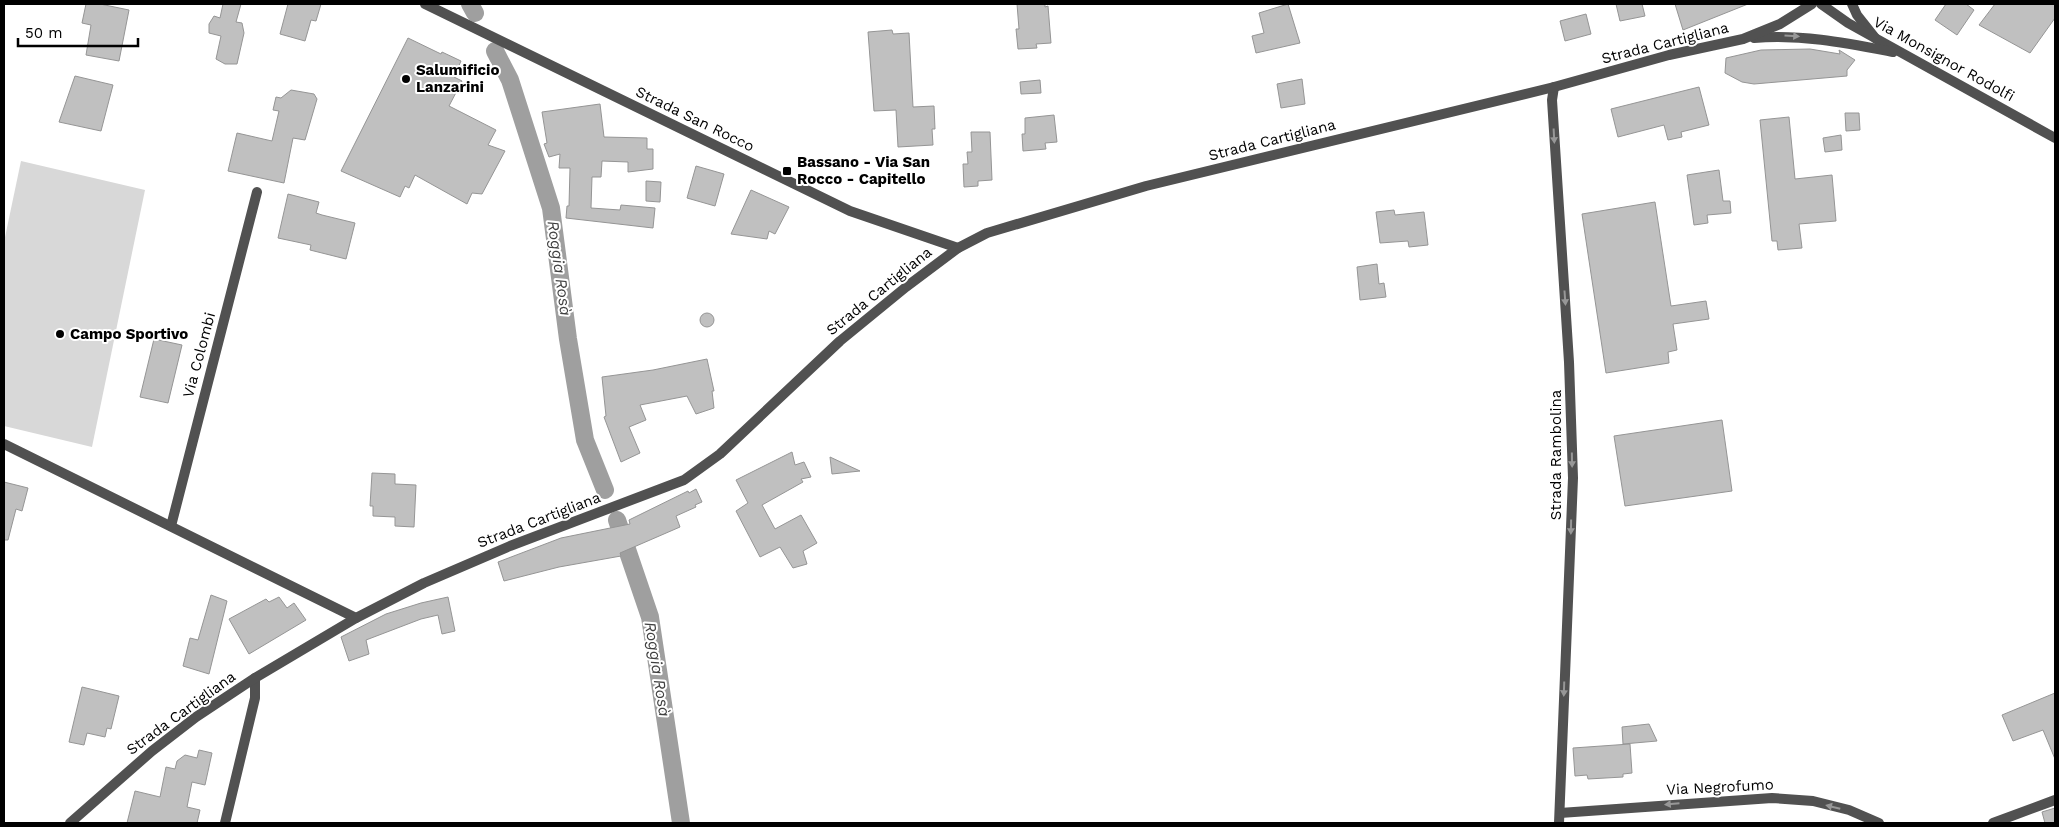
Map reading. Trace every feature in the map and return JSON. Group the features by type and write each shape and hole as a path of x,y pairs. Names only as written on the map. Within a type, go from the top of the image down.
{"street":[{"name":"Strada San Rocco","path":"425,4 850,211 958,248"},
{"name":"Strada Cartigliana","path":"70,823 152,751 255,678 356,618 424,583 510,546 684,480 720,454 840,341 906,286 958,248 986,233 1146,186 1554,87 1669,55 1743,39 1780,24 1812,4"},
{"name":"Via Monsignor Rodolfi","path":"1821,4 1901,53 2055,138"},
{"path":"1852,4 1857,15 1877,39"},
{"path":"1743,39 1787,36 1836,41 1901,53"},
{"name":"Strada Rambolina","path":"1554,87 1552,100 1569,362 1572,469 1559,818"},
{"name":"Via Colombi","path":"171,526 257,192"},
{"path":"4,444 356,618"},
{"path":"225,823 256,698 255,678"},
{"name":"Via Negrofumo","path":"1559,818 1772,798 1813,802 1849,810 1879,823"},
{"path":"1992,823 2055,800"}],"shaded area":[{"name":"Campo Sportivo","path":"21,161 145,190 92,447 4,426 4,242"}],"building":[{"path":"86,4 100,4 129,10 119,61 86,55 91,25 82,23"},
{"path":"223,4 241,4 236,22 242,23 244,33 237,64 225,64 216,59 221,36 209,33 209,24 214,16 220,18"},
{"path":"288,4 321,4 316,21 311,20 305,41 280,34"},
{"path":"1017,4 1045,4 1045,7 1048,6 1051,43 1036,44 1037,48 1018,49 1016,29 1019,29"},
{"path":"1288,4 1300,43 1256,53 1252,36 1264,33 1259,13"},
{"path":"1616,4 1642,4 1645,16 1620,21"},
{"path":"1675,4 1748,4 1683,30"},
{"path":"1946,4 1966,4 1974,10 1957,35 1935,20"},
{"path":"1995,4 2055,4 2055,18 2030,53 1979,25"},
{"path":"1586,14 1591,34 1565,41 1560,21"},
{"path":"892,30 893,34 909,33 913,107 934,106 935,129 932,129 933,145 898,147 896,110 874,111 868,32"},
{"path":"408,38 441,54 442,52 461,61 454,77 462,81 449,106 496,130 488,145 505,151 482,194 472,193 467,204 415,175 409,188 405,186 400,197 341,171"},
{"path":"1810,49 1840,54 1839,50 1855,60 1847,70 1847,76 1754,84 1742,82 1725,73 1726,58 1761,50"},
{"path":"75,76 113,85 101,131 59,122"},
{"path":"1302,79 1305,104 1281,108 1277,84"},
{"path":"1040,80 1041,93 1021,94 1020,82"},
{"path":"1699,87 1709,125 1681,132 1682,137 1668,140 1664,125 1618,137 1611,109"},
{"path":"291,90 314,94 317,99 305,140 293,138 284,183 228,171 237,133 272,141 279,111 273,110 276,97 281,98"},
{"path":"600,104 604,137 647,138 647,149 653,149 653,169 628,172 628,162 602,161 601,177 592,177 591,208 620,210 621,205 655,208 653,228 566,218 567,206 569,206 570,168 559,168 560,154 549,157 544,144 547,143 542,112"},
{"path":"1845,113 1859,113 1860,130 1846,131"},
{"path":"1054,115 1057,142 1045,143 1046,149 1023,151 1022,134 1025,134 1025,118"},
{"path":"1789,117 1795,179 1832,175 1836,221 1799,224 1802,248 1778,250 1777,241 1772,241 1760,120"},
{"path":"971,132 990,132 992,180 978,181 978,186 964,187 963,164 968,164 967,152 972,152"},
{"path":"1841,135 1842,150 1825,152 1823,138"},
{"path":"696,166 724,174 715,206 687,198"},
{"path":"1719,170 1723,201 1730,201 1731,213 1707,215 1708,223 1694,225 1687,175"},
{"path":"646,181 661,182 660,202 646,201"},
{"path":"751,190 789,207 775,234 769,231 767,239 731,234"},
{"path":"288,194 319,202 316,213 355,223 346,259 310,250 311,245 278,238"},
{"path":"1655,202 1671,306 1706,301 1709,319 1673,324 1677,350 1668,352 1669,363 1606,373 1582,214"},
{"path":"1394,210 1395,215 1424,212 1428,245 1409,247 1408,241 1380,243 1376,212"},
{"path":"1377,264 1379,284 1384,283 1386,297 1360,300 1357,267"},
{"path":"704,313 710,313 714,320 710,327 704,327 700,323 700,317"},
{"path":"154,339 182,345 168,403 140,397"},
{"path":"707,359 714,391 712,391 714,408 696,414 687,396 640,405 646,420 629,427 640,453 621,462 604,417 606,416 602,377 653,370"},
{"path":"1722,420 1732,491 1625,506 1614,436"},
{"path":"792,452 795,465 804,462 811,477 801,479 803,482 762,505 775,529 801,515 817,543 803,551 807,564 793,568 780,547 760,557 736,511 748,503 736,480"},
{"path":"830,457 860,471 832,474"},
{"path":"372,473 395,474 395,484 416,485 414,527 395,526 395,517 373,516 373,506 370,506"},
{"path":"4,482 28,488 22,511 16,509 8,540 4,540"},
{"path":"696,489 702,502 695,505 696,507 676,516 680,527 620,553 621,556 559,567 504,581 498,562 561,538 630,524 629,520 688,491 689,493"},
{"path":"211,595 227,601 209,674 183,666 190,638 198,640"},
{"path":"279,597 287,608 294,603 306,620 249,654 229,619 266,599 269,602"},
{"path":"448,597 455,631 442,634 438,615 421,619 366,640 369,654 349,661 341,637 386,614"},
{"path":"82,687 119,696 111,729 107,728 105,737 87,733 84,745 69,742"},
{"path":"2055,693 2055,759 2043,730 2013,741 2002,715"},
{"path":"1649,724 1657,741 1623,744 1622,727"},
{"path":"1630,744 1632,773 1623,774 1623,777 1588,779 1587,775 1575,776 1573,748"},
{"path":"199,750 212,753 205,785 192,782 187,807 200,810 197,823 127,823 135,791 160,797 166,767 175,769 177,761 185,755 197,758"},
{"path":"2055,808 2055,823 2045,823 2042,812"}],"waterway":[{"name":"Roggia Rosà","path":"470,4 475,13"},
{"name":"Roggia Rosà","path":"495,51 510,80 551,208 568,339 585,440 605,490"},
{"name":"Roggia Rosà","path":"617,520 650,617 681,823"}],"place":[{"name":"Salumificio Lanzarini","path":"406,79"},
{"name":"Bassano - Via San Rocco - Capitello","path":"787,171"},
{"name":"Campo Sportivo","path":"60,334"}]}
